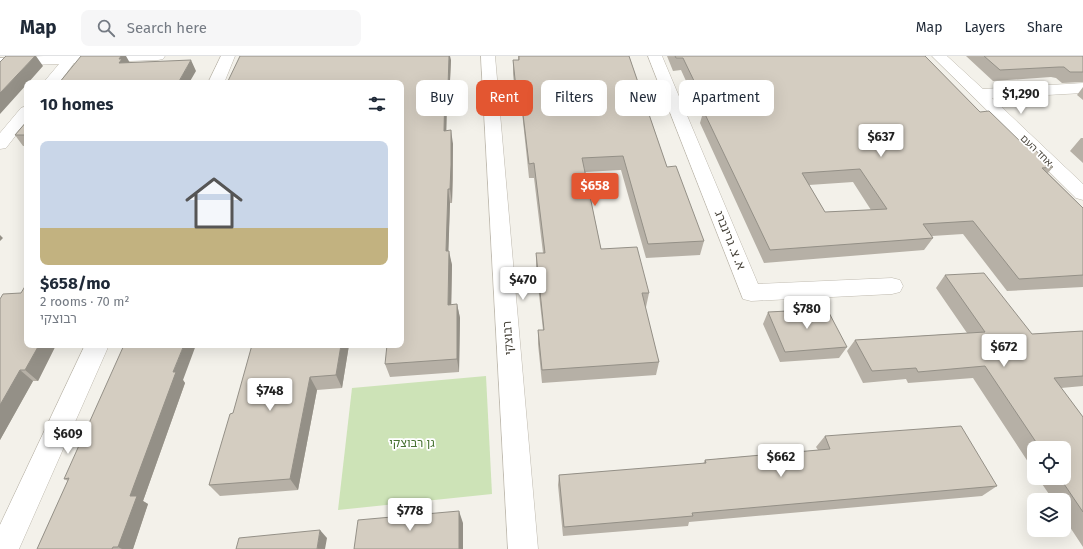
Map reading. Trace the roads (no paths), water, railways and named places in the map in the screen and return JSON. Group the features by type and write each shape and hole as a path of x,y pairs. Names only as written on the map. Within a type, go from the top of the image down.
{"street":[{"path":"0,62 72,58 158,56"},
{"path":"217,80 228,56"},
{"name":"רבוצקי","path":"488,56 523,549"},
{"name":"א. צ. גרינברג","path":"655,56 751,293 892,286"},
{"name":"אחד העם","path":"939,56 1083,194"},
{"path":"53,80 72,58"},
{"path":"979,94 1083,88"},
{"path":"0,144 24,115"},
{"path":"4,549 96,348"}],"park label":[{"name":"גן רבוצקי","path":"412,443"}]}
